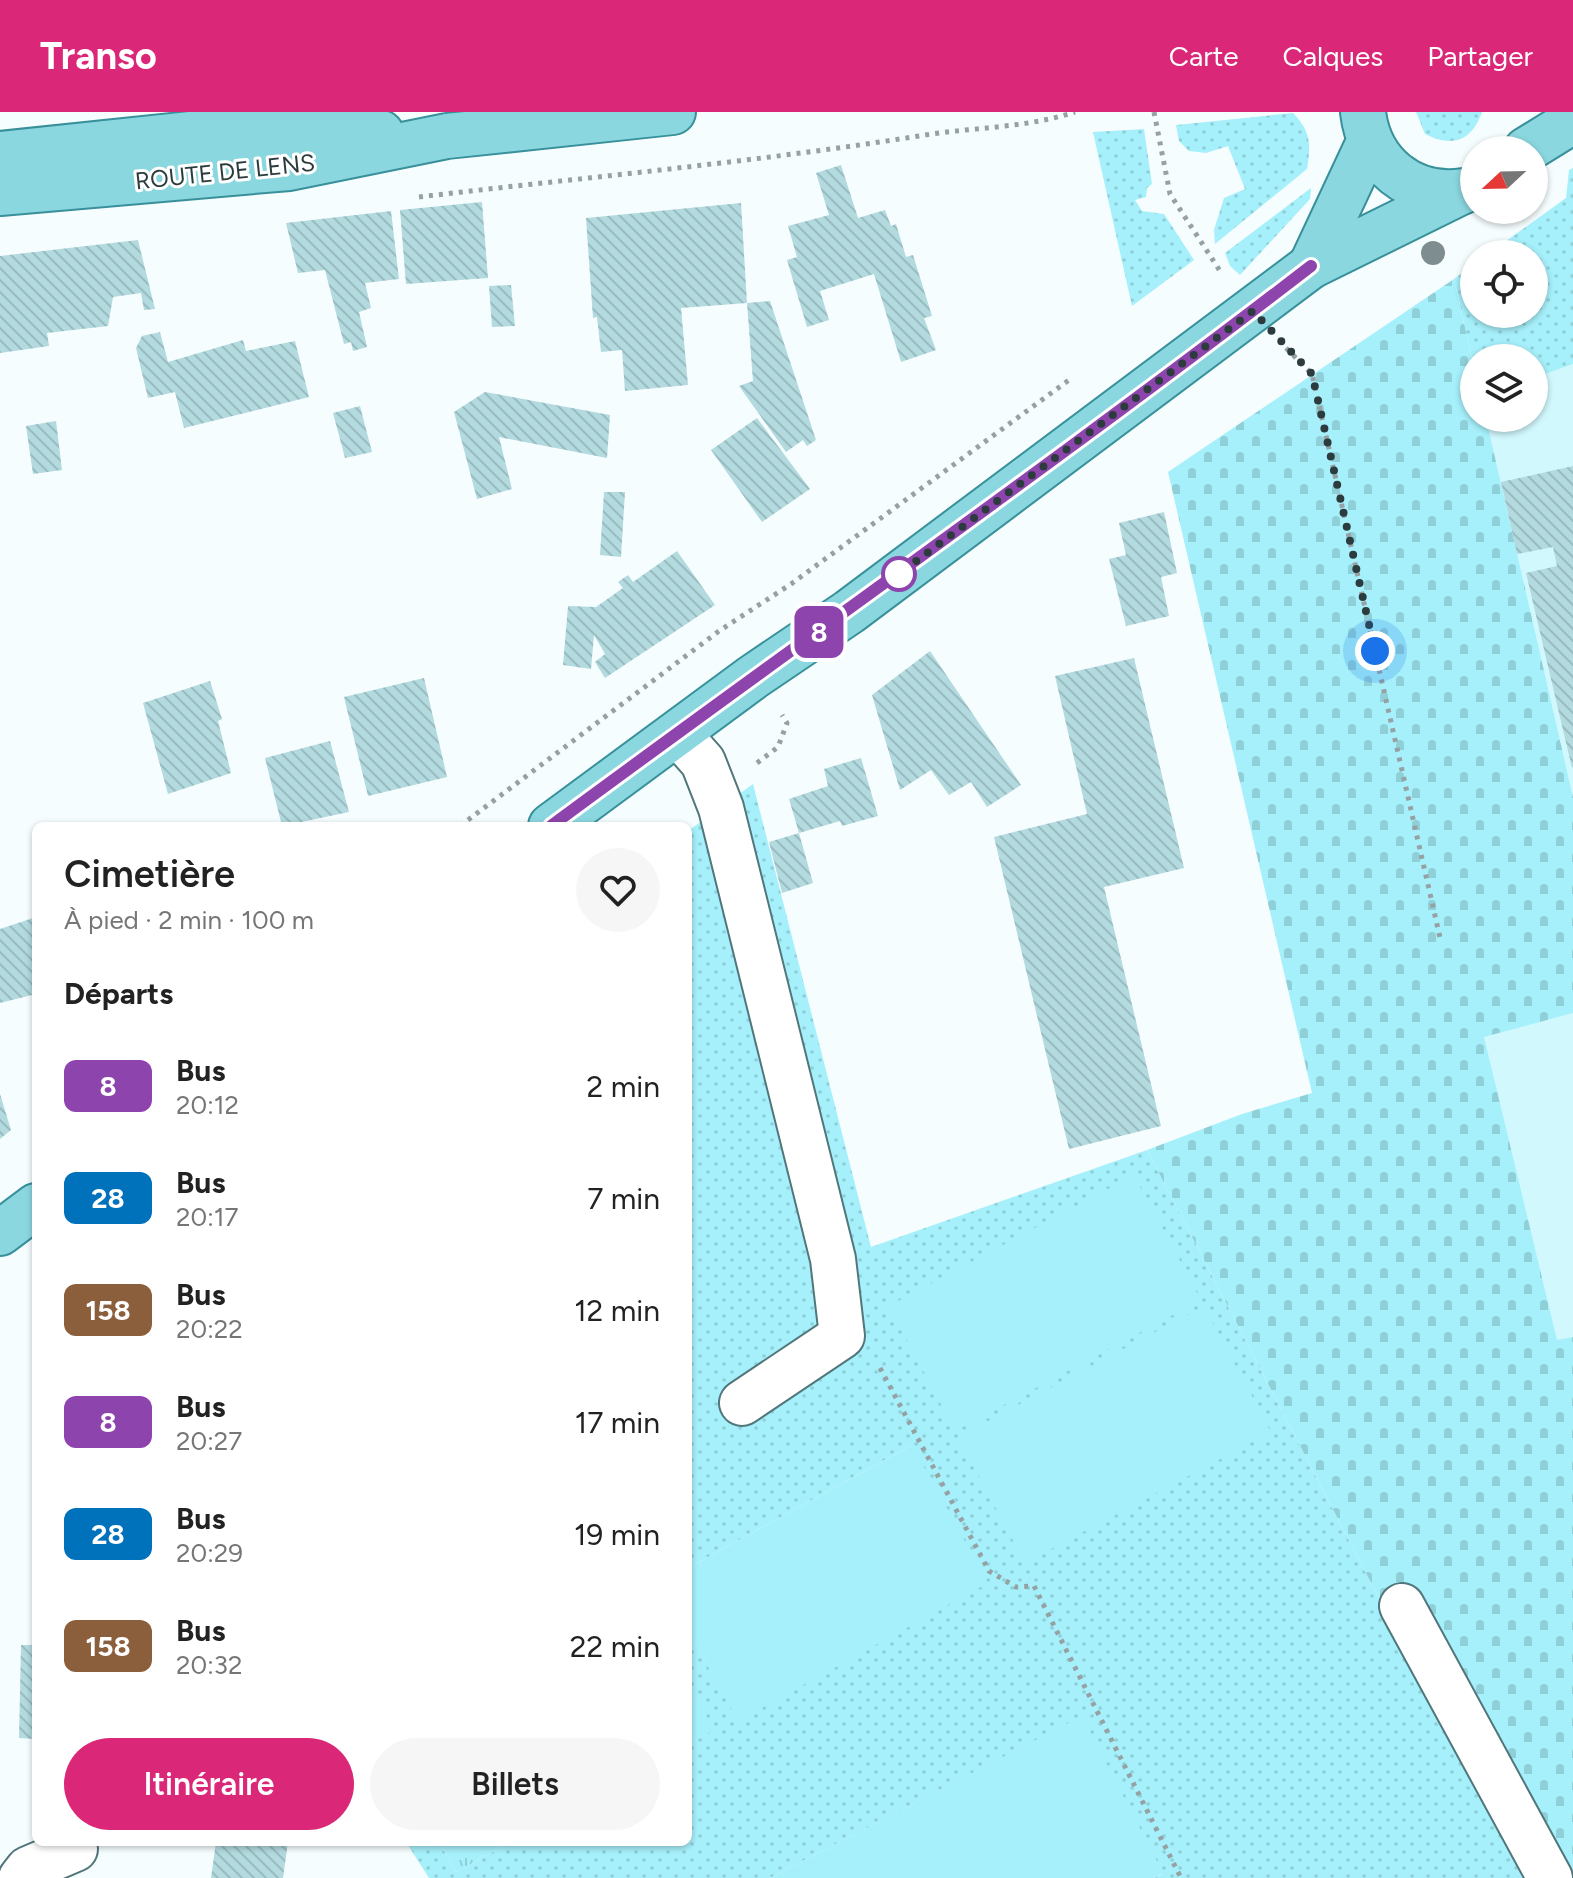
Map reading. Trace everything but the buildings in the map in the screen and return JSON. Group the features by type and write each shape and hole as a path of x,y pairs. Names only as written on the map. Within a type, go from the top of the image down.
{"main road":[{"name":"ROUTE DE LENS","path":"0,154 191,141 289,168 447,136 673,112"},
{"path":"1529,136 1532,112"},
{"path":"1548,136 1573,121"},
{"path":"1311,266 1362,124"},
{"path":"1362,124 1384,165 1406,183 1433,192 1460,190"},
{"name":"ROUTE DE LENS","path":"0,193 191,141"},
{"path":"557,822 753,677 849,612 1311,266 1460,194"},
{"path":"0,1233 32,1209"}],"lane":[{"path":"678,734 703,762 721,808 833,1259 842,1336 742,1403"},
{"path":"1402,1606 1550,1878"},
{"path":"21,1878 28,1869 75,1849"}],"path":[{"path":"408,198 818,153 944,132 1042,122 1075,112"},
{"path":"1154,112 1170,194 1230,286 1312,374 1441,942"},
{"path":"465,822 719,631 791,584 1030,405 1079,373"},
{"path":"842,1336 884,1371 989,1571 1016,1587 1034,1586 1181,1878"}],"shaded area":[{"path":"1573,364 1573,797 1489,432 1548,432 1548,373"},
{"path":"1573,1013 1573,1337 1557,1341 1483,1036"}],"green space":[{"path":"1416,112 1482,112 1473,130 1460,136 1460,139 1444,141 1425,134"},
{"path":"1293,113 1308,139 1307,169 1215,244 1214,230 1224,198 1245,189 1228,146 1206,153 1189,151 1179,141 1176,125"},
{"path":"1144,129 1152,184 1147,188 1146,197 1135,200 1142,211 1164,214 1194,260 1132,306 1093,132"},
{"path":"1573,168 1573,364 1548,373 1548,344 1469,344 1465,328 1548,328 1548,240 1508,240 1530,224 1548,224 1548,211 1566,198 1569,170"},
{"path":"1311,188 1310,199 1240,275 1230,266 1225,253"},
{"path":"1460,274 1460,305 1454,279"},
{"path":"1454,279 1460,305 1460,328 1465,328 1469,344 1460,344 1460,432 1489,432 1573,797 1573,1013 1484,1037 1557,1340 1573,1337 1573,1878 1530,1878 1384,1608 1147,1150 1242,1114 1312,1093 1168,472"},
{"path":"753,784 871,1247 1147,1150 1384,1608 1530,1878 1154,1878 1162,1874 1081,1717 770,1878 429,1878 409,1846 441,1846 456,1872 504,1846 692,1846 692,1742 713,1730 692,1691 692,1637 738,1720 912,1445 692,1566 692,828"},
{"path":"1134,1175 1201,1300 955,1431 889,1306"},
{"path":"1204,1306 1271,1432 1025,1563 958,1437"},
{"path":"912,1445 988,1583 738,1721 692,1637 692,1566"},
{"path":"692,1690 714,1730 692,1742"},
{"path":"1082,1716 1163,1873 1154,1878 770,1878"},
{"path":"441,1846 504,1846 456,1872"}],"bus line":[{"name":"8","path":"557,822 753,677 849,612 1311,266"}],"route":[{"path":"899,574 896,576 1253,311 1312,374 1375,651"}]}
